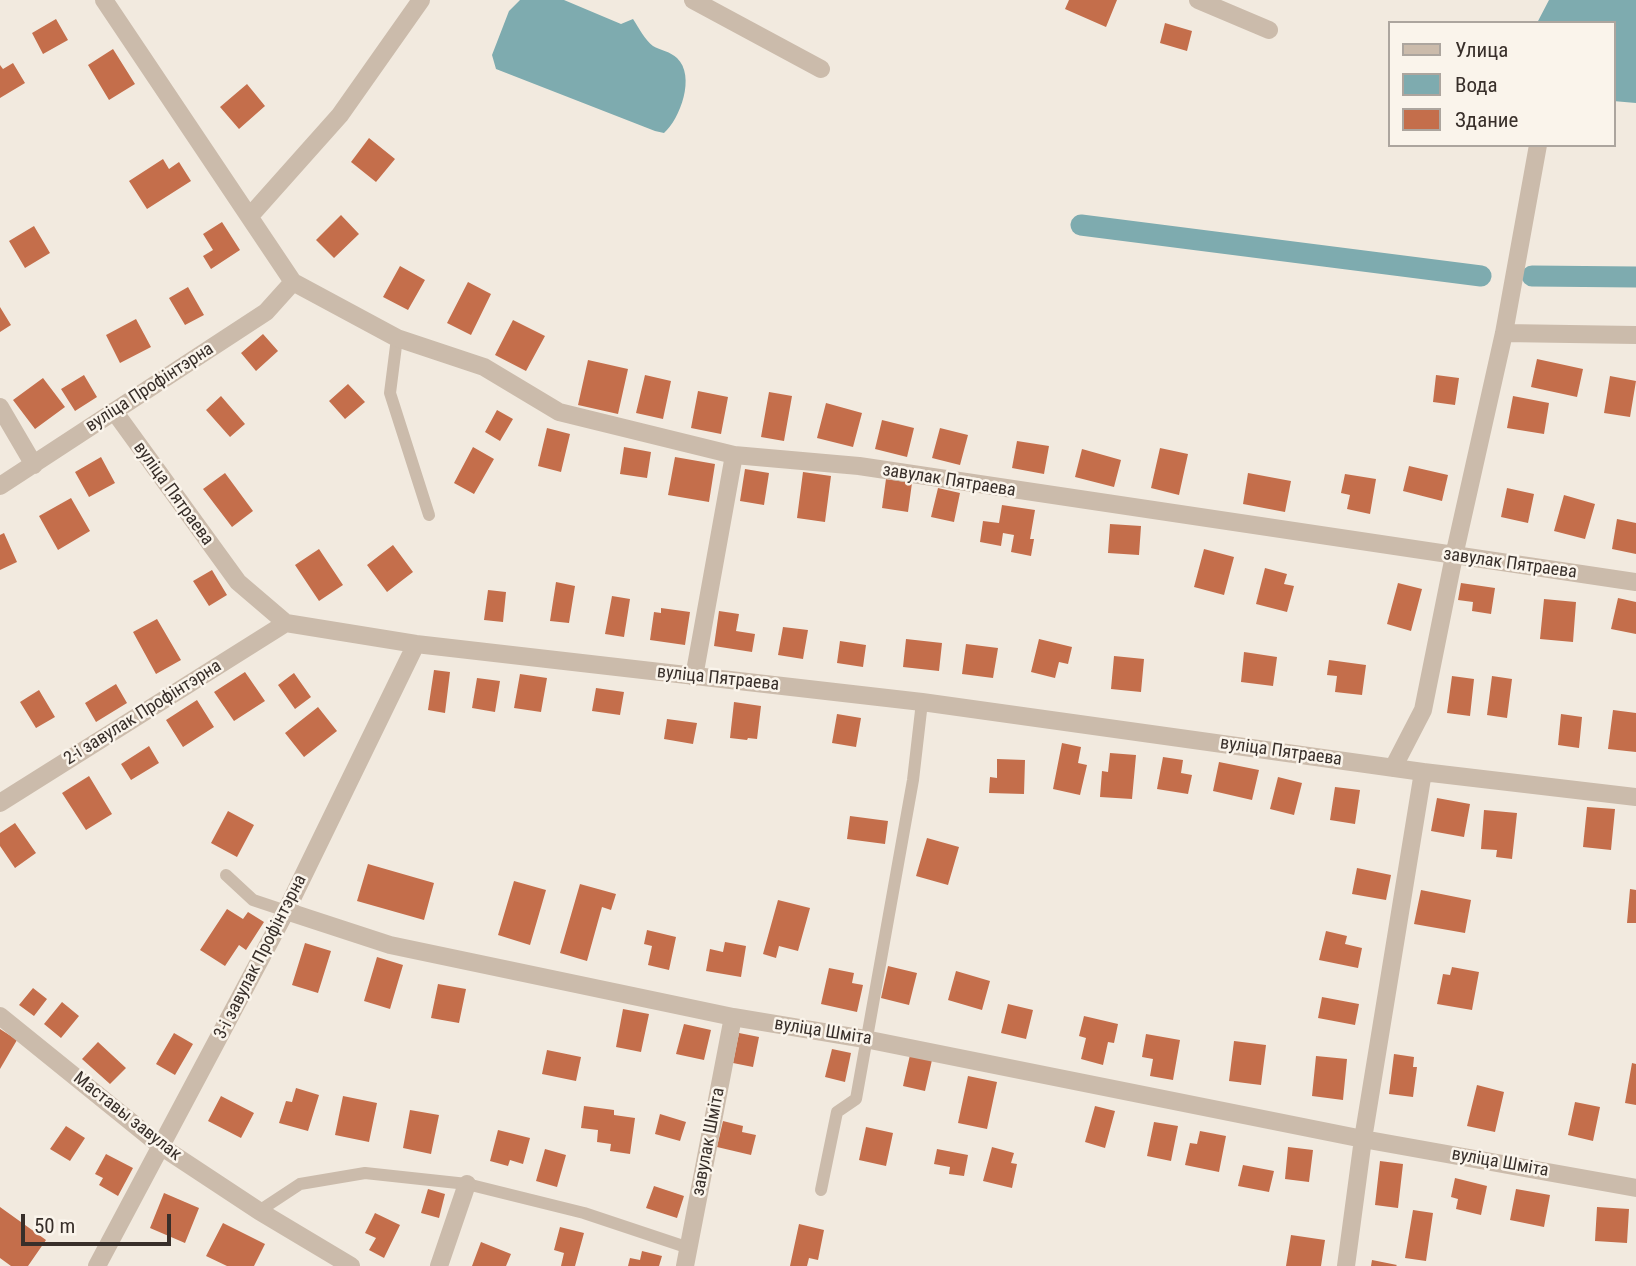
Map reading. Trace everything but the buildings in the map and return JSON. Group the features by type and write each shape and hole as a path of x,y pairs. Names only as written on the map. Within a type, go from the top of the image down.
{"street":[{"path":"104,0 293,282"},
{"path":"250,216 340,115 421,0"},
{"path":"693,0 821,69"},
{"path":"1198,0 1269,30"},
{"path":"1393,768 1423,710 1504,333 1538,147"},
{"name":"завулак Пятраева","path":"293,282 397,338 484,368 559,412 734,454 859,466 1636,582"},
{"name":"вуліца Профінтэрна","path":"0,486 266,312 293,282"},
{"path":"1504,333 1636,335"},
{"path":"0,407 34,465"},
{"name":"вуліца Пятраева","path":"114,411 238,582 286,623 416,644 922,702 1423,772 1636,797"},
{"path":"694,677 734,454"},
{"name":"2-і завулак Профінтэрна","path":"0,803 286,623"},
{"name":"3-і завулак Профінтэрна","path":"97,1266 286,911 416,644"},
{"path":"1346,1266 1363,1139 1423,772"},
{"name":"вуліца Шміта","path":"286,911 390,945 733,1017 865,1039 1363,1139 1636,1188"},
{"name":"Маставы завулак","path":"0,1016 162,1147 259,1211 351,1266"},
{"name":"завулак Шміта","path":"687,1257 733,1017"},
{"path":"439,1266 467,1184"}],"lane":[{"path":"397,338 390,393 429,515"},
{"path":"821,1190 837,1112 856,1100 913,780 922,702"},
{"path":"226,875 253,900 286,911"},
{"path":"259,1211 300,1184 365,1172 467,1184 584,1213 687,1257"}],"water":[{"path":"520,0 564,0 621,24 633,19 653,46 675,56 683,66 685,75 684,97 675,118 664,133 496,69 492,55 509,11"},
{"path":"1549,0 1636,0 1636,103 1615,101 1615,21 1538,21"}],"waterway":[{"path":"1081,225 1481,276"},
{"path":"1532,276 1636,277"}]}
